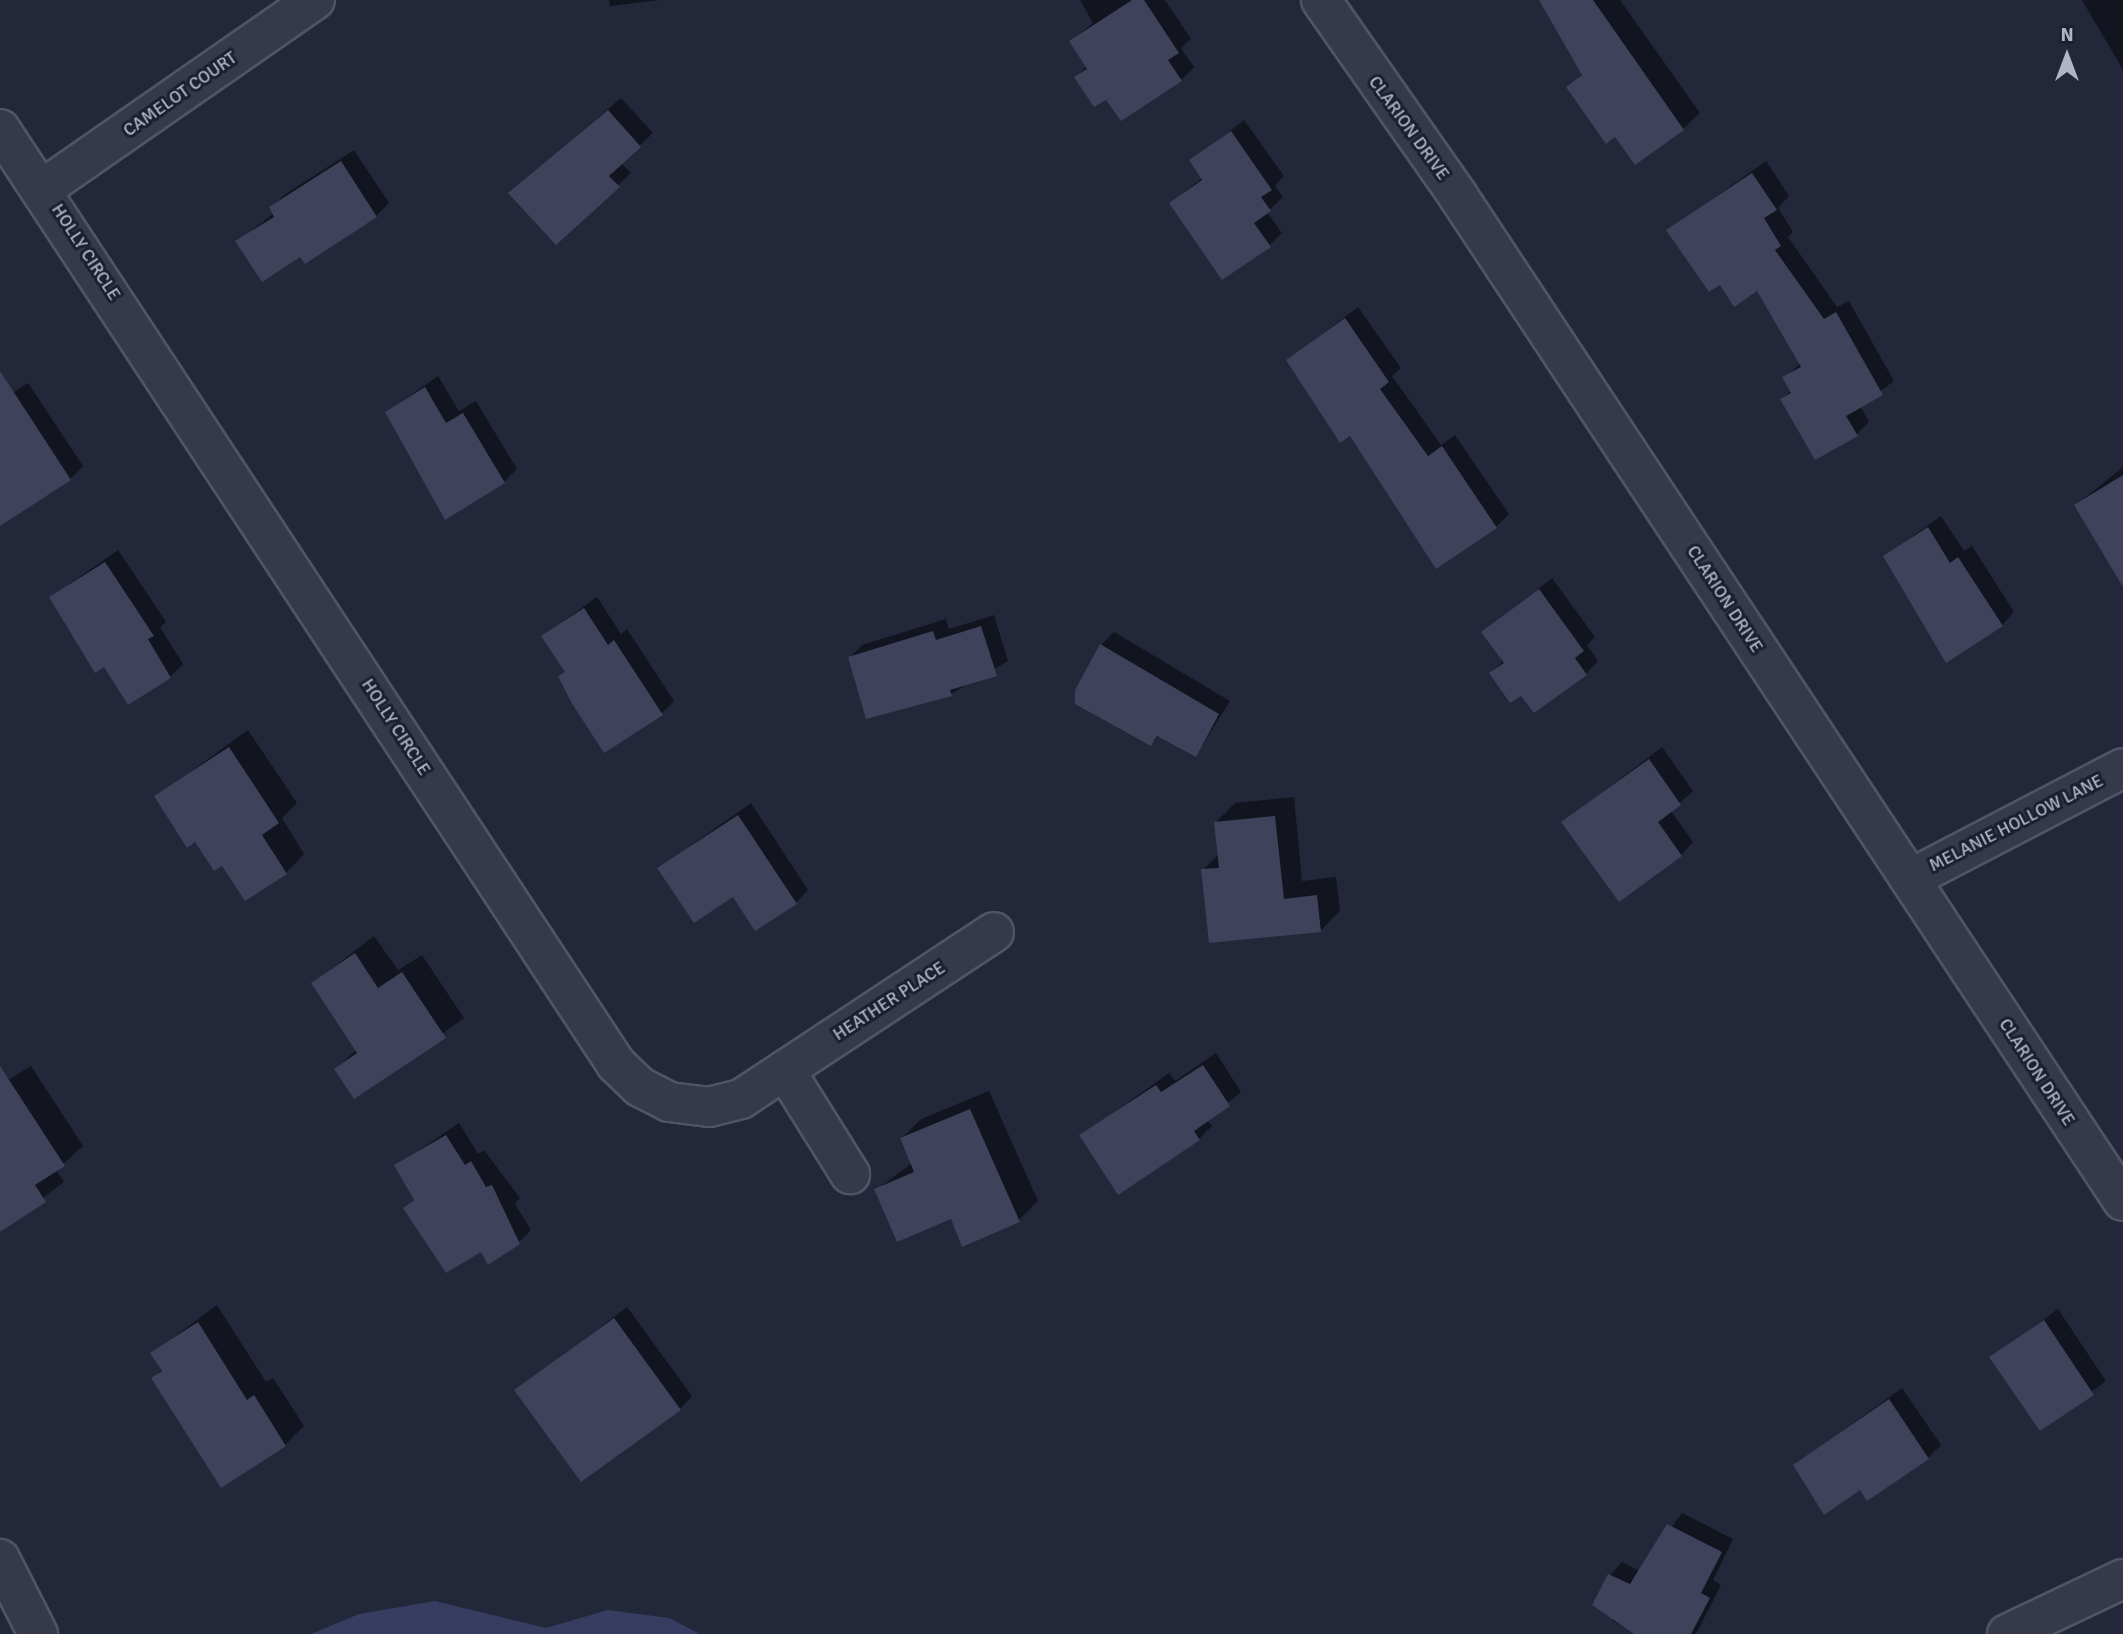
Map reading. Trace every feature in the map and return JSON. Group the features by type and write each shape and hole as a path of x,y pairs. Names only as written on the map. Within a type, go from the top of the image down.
{"street":[{"name":"CAMELOT COURT","path":"44,188 315,0"},
{"name":"CLARION DRIVE","path":"1321,0 1458,196 2123,1201"},
{"name":"HOLLY CIRCLE","path":"0,129 44,188 616,1064 640,1087 669,1102 709,1107 741,1098 785,1070"},
{"name":"MELANIE HOLLOW LANE","path":"1910,879 2123,768"},
{"name":"HEATHER PLACE","path":"785,1070 994,932"},
{"path":"785,1070 850,1174"},
{"path":"0,1559 38,1634"},
{"path":"2007,1634 2123,1579"}],"water":[{"path":"435,1601 546,1628 608,1610 669,1618 700,1634 311,1634 359,1614"}],"building":[{"path":"1132,0 1144,0 1179,53 1168,60 1182,81 1121,121 1106,100 1094,107 1074,77 1087,69 1069,41"},
{"path":"1539,0 1593,0 1684,130 1635,165 1615,137 1606,144 1566,87 1582,75"},
{"path":"608,110 641,147 609,176 620,187 556,245 508,193"},
{"path":"1231,131 1272,190 1261,197 1271,211 1254,223 1271,247 1222,280 1169,203 1202,180 1189,160"},
{"path":"341,161 377,217 305,264 300,257 262,282 235,241 274,217 269,207"},
{"path":"1752,173 1777,210 1764,218 1781,246 1775,250 1824,319 1836,312 1883,395 1846,416 1858,436 1815,460 1780,399 1791,393 1782,377 1801,367 1757,291 1734,307 1720,285 1709,292 1666,230"},
{"path":"1345,318 1389,382 1380,389 1428,456 1442,446 1497,528 1436,569 1350,436 1340,443 1286,360"},
{"path":"0,371 71,480 0,526"},
{"path":"425,387 446,423 463,413 505,483 445,520 385,412"},
{"path":"2123,475 2123,587 2074,505"},
{"path":"1928,527 1950,563 1958,557 2003,626 1946,663 1883,556"},
{"path":"105,562 154,636 148,639 171,678 128,705 104,667 95,673 49,597"},
{"path":"1539,589 1584,651 1575,658 1587,675 1534,713 1521,696 1510,703 1489,673 1504,663 1481,632"},
{"path":"584,608 608,645 614,640 663,715 604,753 571,702 558,676 565,672 541,636"},
{"path":"981,626 997,676 950,690 952,696 866,719 848,657 933,631 936,640"},
{"path":"1100,644 1219,714 1196,757 1157,736 1151,746 1075,704 1075,690"},
{"path":"229,747 279,823 262,835 287,874 245,901 222,866 214,871 195,842 187,848 154,796"},
{"path":"1649,759 1681,805 1658,822 1682,856 1619,902 1561,822"},
{"path":"738,815 797,904 755,931 733,897 694,923 657,868"},
{"path":"1275,816 1284,899 1317,895 1321,932 1209,943 1201,869 1219,868 1214,822"},
{"path":"355,953 378,988 402,972 446,1038 354,1099 334,1069 357,1053 311,983"},
{"path":"1203,1065 1230,1106 1194,1131 1200,1140 1118,1195 1079,1135 1156,1085 1161,1092"},
{"path":"0,1066 65,1166 35,1185 46,1202 0,1232"},
{"path":"970,1109 1020,1222 962,1247 951,1219 897,1242 874,1189 914,1172 900,1138"},
{"path":"446,1135 465,1165 471,1161 486,1187 492,1185 520,1244 488,1265 481,1252 446,1273 403,1208 414,1200 394,1165"},
{"path":"614,1318 681,1410 581,1482 514,1390"},
{"path":"2044,1320 2094,1395 2040,1431 1989,1357"},
{"path":"198,1322 247,1400 254,1395 286,1446 221,1488 151,1378 162,1371 150,1353"},
{"path":"1889,1399 1929,1459 1867,1501 1860,1490 1824,1515 1793,1465"},
{"path":"1667,1524 1722,1552 1701,1593 1710,1598 1691,1634 1634,1634 1592,1605 1608,1574 1630,1584"}]}
